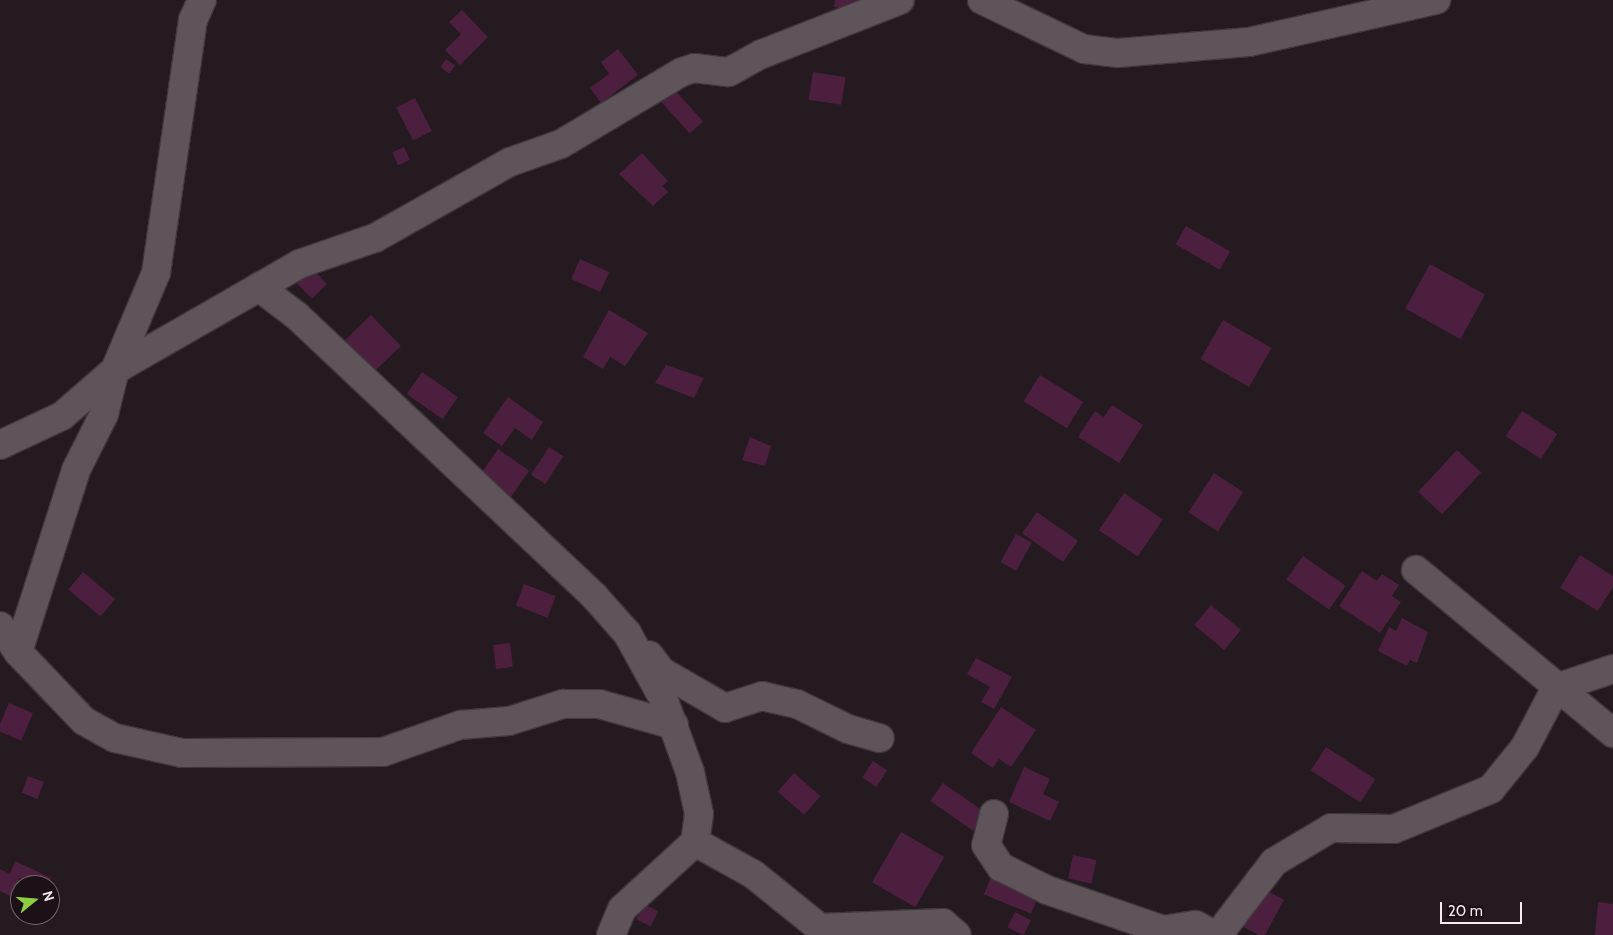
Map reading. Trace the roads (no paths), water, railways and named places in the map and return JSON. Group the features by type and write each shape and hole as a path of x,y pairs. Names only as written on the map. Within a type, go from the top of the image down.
{"street":[{"path":"18,652 76,470 104,414 115,370 156,273 193,20 202,0"},
{"path":"0,445 62,416 115,370 298,264 375,238 510,162 561,144 682,72 694,68 729,72 762,54 900,0"},
{"path":"982,0 1084,49 1118,54 1249,42 1436,0"},
{"path":"259,287 311,330 594,596 661,671 725,708 762,696 797,704 848,729 880,738"},
{"path":"1416,570 1556,688 1589,709 1613,733"},
{"path":"0,626 18,652 84,721 115,738 182,753 383,752 460,725 509,721 562,704 599,704 674,725"},
{"path":"611,935 622,909 695,842 699,814 674,725 627,633"},
{"path":"1218,935 1274,862 1332,828 1394,829 1491,789 1525,747 1556,688 1613,669"},
{"path":"994,814 986,845 1001,867 1047,890 1163,930 1196,925 1214,935"},
{"path":"695,842 753,874 820,928 943,923 957,935"}]}
